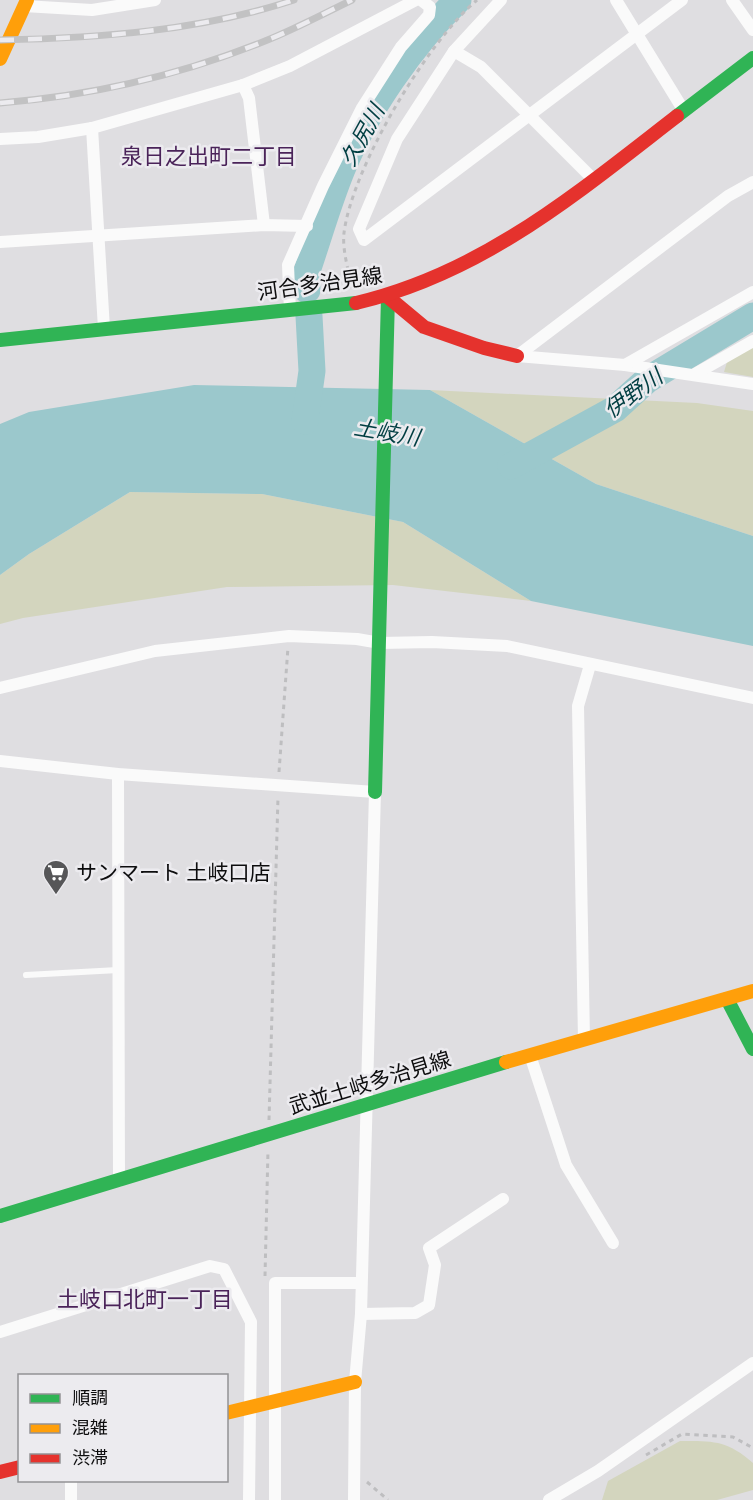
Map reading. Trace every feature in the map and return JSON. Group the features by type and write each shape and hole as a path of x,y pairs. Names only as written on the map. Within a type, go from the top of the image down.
{"main road":[{"path":"0,59 25,3"},
{"name":"河合多治見線","path":"0,340 290,311 388,297 451,272 526,229 753,58"},
{"path":"375,792 388,297"},
{"path":"388,297 424,327 484,348 518,356"},
{"name":"武並土岐多治見線","path":"0,1216 530,1055 753,991"},
{"path":"727,999 753,1049"},
{"path":"228,1412 355,1382"},
{"path":"0,1472 18,1468"}],"street":[{"path":"25,3 92,10 156,0"},
{"path":"0,139 38,137 92,128 243,85 290,66 416,0"},
{"path":"290,311 288,265 328,175 362,108 401,47 429,15 430,7 421,0"},
{"path":"501,0 454,51 398,139 358,229 364,240 530,117 682,0"},
{"path":"616,0 684,111"},
{"path":"732,0 753,30"},
{"path":"454,51 481,67 594,180"},
{"path":"243,85 249,98 264,225"},
{"path":"92,128 104,329"},
{"path":"518,356 728,196 753,182"},
{"path":"0,242 264,225 307,226"},
{"path":"625,365 753,292"},
{"path":"695,374 753,341"},
{"path":"518,356 625,365 753,384"},
{"path":"0,688 155,651 289,636 380,638 507,646 753,698"},
{"path":"584,1040 578,706 590,665"},
{"path":"0,761 117,774 375,792 361,1314 355,1382 354,1500"},
{"path":"117,774 119,1181"},
{"path":"530,1055 566,1166 614,1243"},
{"path":"361,1314 415,1313 429,1305 435,1264 429,1248 503,1199"},
{"path":"0,1332 210,1266 224,1269 251,1322 249,1500"},
{"path":"274,1500 274,1283 361,1283"},
{"path":"549,1500 600,1475 753,1363"},
{"path":"71,1482 71,1500"}],"lane":[{"path":"26,975 118,970"}],"path":[{"path":"265,1287 278,784 289,636"},
{"path":"642,1457 682,1434 733,1437 753,1448"},
{"path":"354,1472 388,1500"}],"green space":[{"path":"753,347 753,377 724,372 727,362"},
{"path":"430,390 697,403 753,411 753,536 596,484"},
{"path":"130,492 262,494 403,522 531,601 393,585 227,587 23,618 0,624 0,575 29,554"},
{"path":"680,1441 719,1443 744,1455 753,1463 753,1490 717,1500 602,1500 608,1481"}],"water":[{"name":"土岐川","path":"194,385 430,390 596,484 753,536 753,646 531,601 403,522 262,494 130,492 29,554 0,575 0,424 29,412"}],"waterway":[{"name":"久尻川","path":"307,290 306,274 332,195 352,147 392,79 424,36 458,0"},
{"name":"久尻川","path":"305,421 312,371 309,316"},
{"name":"伊野川","path":"511,466 615,409 647,380 753,316"}],"railway":[{"path":"0,40 112,35 186,26 258,11 294,0"},
{"path":"0,103 68,95 168,74 265,41 352,0"}],"traffic: fast":[{"path":"677,116 753,58"},
{"path":"375,792 388,297"},
{"path":"0,340 356,303"},
{"path":"727,999 753,1049"},
{"path":"0,1216 506,1062"}],"traffic: slow":[{"path":"0,59 27,0"},
{"path":"506,1062 753,991"},
{"path":"228,1413 355,1382"}],"traffic: jam":[{"path":"356,303 402,290 446,272 487,251 565,202 677,116"},
{"path":"388,297 424,327 484,348 517,356"},
{"path":"0,1472 18,1468"}],"place":[{"name":"サンマート 土岐口店","path":"56,896"}],"district":[{"name":"泉日之出町二丁目","path":"209,156"},
{"name":"土岐口北町一丁目","path":"145,1299"}]}
